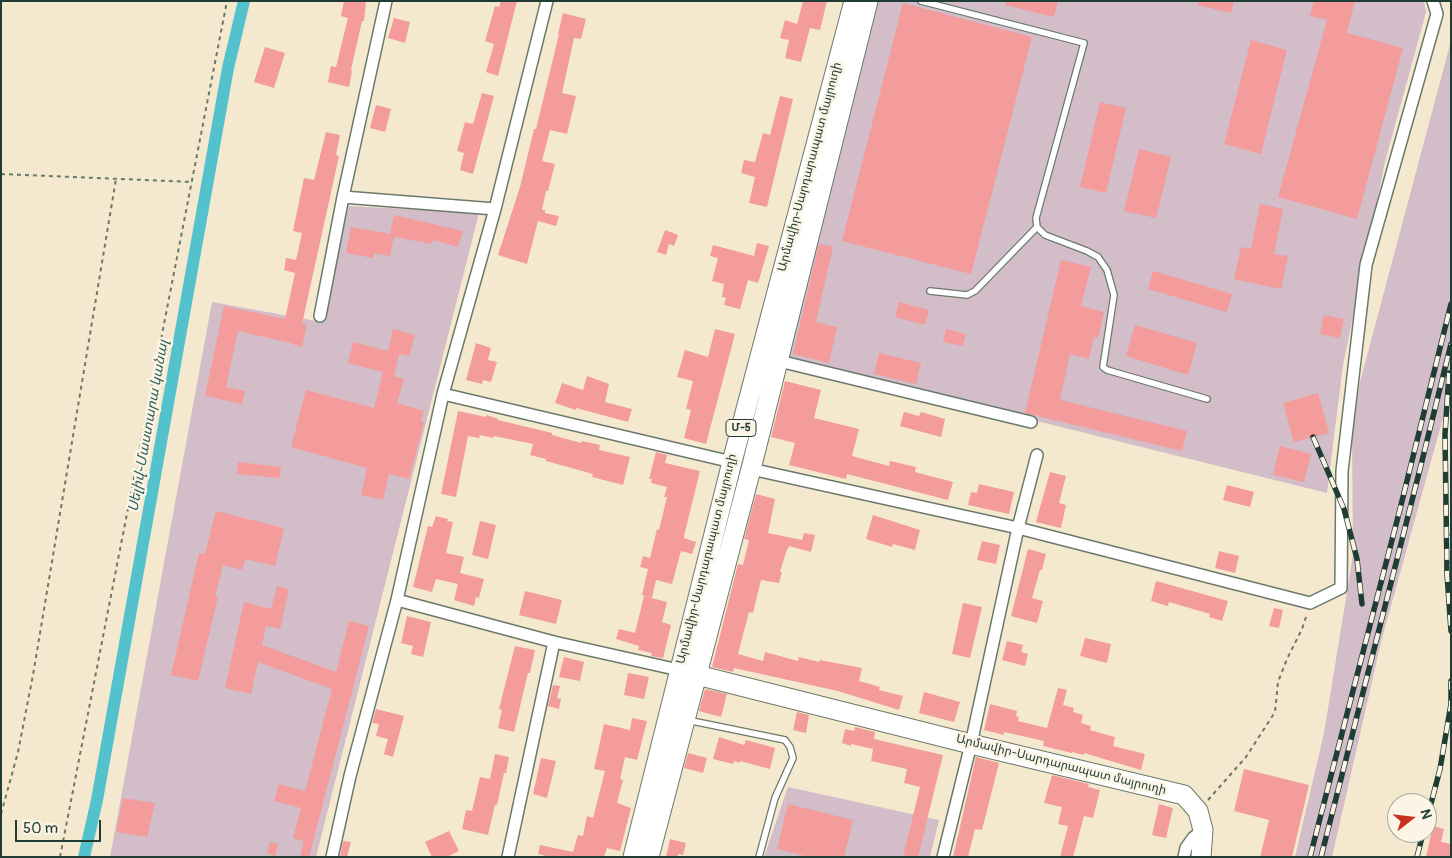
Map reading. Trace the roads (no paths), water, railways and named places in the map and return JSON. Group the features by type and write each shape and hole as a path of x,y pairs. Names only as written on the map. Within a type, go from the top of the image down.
{"highway":[{"name":"Արմավիր-Սարդարապատ մայրուղի","path":"633,857 752,469 779,361 854,1"},
{"name":"Արմավիր-Սարդարապատ մայրուղի","path":"648,857 685,720 688,673 732,462 827,131 868,1"},
{"name":"Արմավիր-Սարդարապատ մայրուղի","path":"688,673 1184,795 1198,811 1203,830"},
{"path":"1201,857 1203,830"}],"street":[{"path":"320,316 343,198 386,1"},
{"path":"332,857 350,776 397,600 443,394 496,209 547,1"},
{"path":"752,469 1018,528 1310,603 1341,588 1342,471 1366,265 1437,14 1433,1"},
{"path":"343,198 496,209"},
{"path":"779,361 1032,422"},
{"path":"443,394 732,462"},
{"path":"943,857 971,744 1018,528 1037,455"},
{"path":"397,600 554,642 688,673"},
{"path":"508,857 554,642"},
{"path":"1184,857 1186,848 1193,838 1203,830"}],"lane":[{"path":"921,1 1084,43 1036,218 1037,227 1045,235 1087,250 1098,257 1107,270 1114,295 1103,367 1107,370 1207,398"},
{"path":"930,291 967,295 975,291 1037,227"},
{"path":"1451,538 1451,559"},
{"path":"685,720 784,740 790,746 793,758 775,798 759,857"}],"waterway":[{"name":"Սելիվ֊Մաստարա կանալ","path":"84,857 97,800 228,68 244,1"}],"railway":[{"path":"1310,857 1451,304"},
{"path":"1321,857 1451,344"},
{"path":"1449,373 1445,434 1447,574 1451,631"},
{"path":"1313,437 1344,509 1357,559 1362,604"},
{"path":"1434,793 1440,769 1451,704 1451,681"},
{"path":"1417,857 1420,843"}]}
